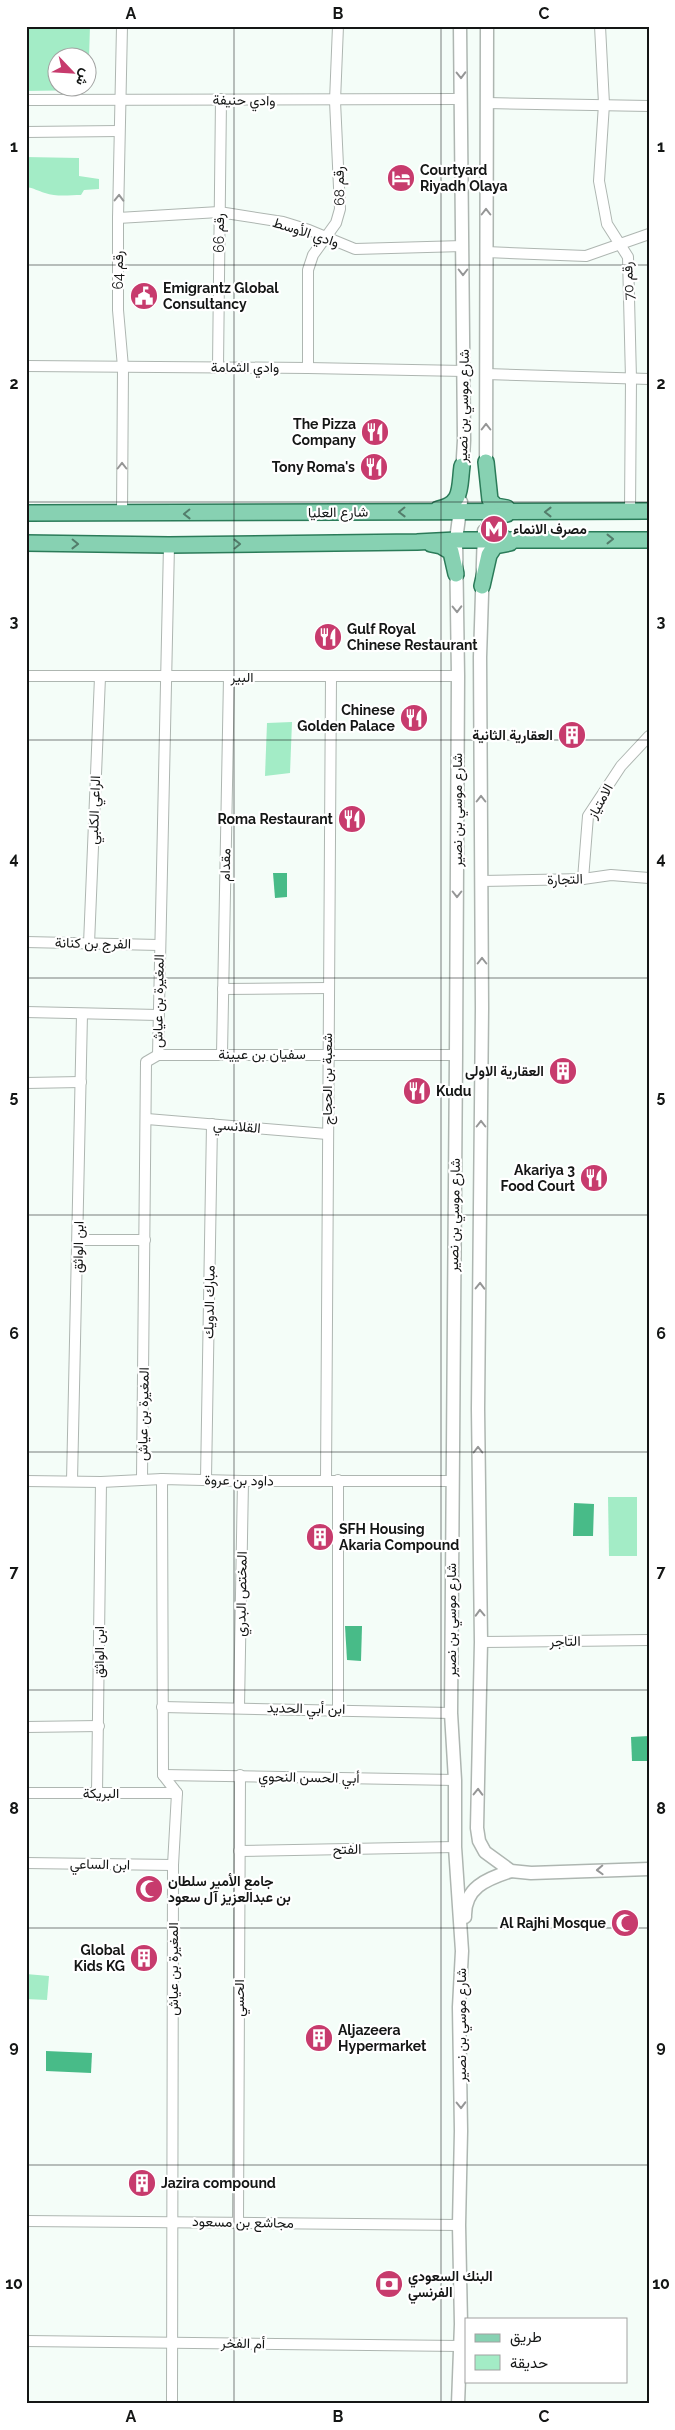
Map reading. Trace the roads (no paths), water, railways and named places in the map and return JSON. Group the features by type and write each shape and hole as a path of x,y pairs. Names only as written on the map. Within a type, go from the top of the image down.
{"main road":[{"path":"486,462 490,500 496,506 523,512"},
{"path":"425,511 450,507 455,501 462,466"},
{"name":"شارع العليا","path":"26,514 485,510 523,512 649,511"},
{"path":"512,539 493,536 489,532 490,523 496,515 523,512"},
{"path":"26,543 169,545 417,542 484,539 649,540"},
{"path":"482,586 489,555 495,546 535,539"},
{"path":"417,542 447,548 451,552 456,570"}],"street":[{"name":"رقم 64","path":"122,26 118,218 118,310 123,368 122,514"},
{"name":"رقم 68","path":"308,368 308,270 313,255 336,223 340,209 335,101 338,26"},
{"name":"شارع موسي بن نصير","path":"458,2404 460,2346 459,2225 462,2131 459,2007 462,1951 455,1847 451,1713 451,1481 456,1055 458,676 456,540 462,496 464,440 460,26"},
{"name":"شارع موسي بن نصير","path":"487,26 486,462 482,586 481,1261 478,1409 481,1642 477,1828 479,1841 485,1852 511,1871"},
{"name":"رقم 70","path":"600,26 604,104 599,181 607,224 628,257 631,379 630,512"},
{"name":"وادي حنيفة","path":"26,100 221,99 335,101 461,99"},
{"name":"رقم 66","path":"218,367 221,99"},
{"path":"487,103 649,106"},
{"path":"26,132 119,131"},
{"name":"وادي الأوسط","path":"118,218 219,212 283,222 354,249 463,246"},
{"path":"486,252 586,256 649,234"},
{"name":"وادي الثمامة","path":"26,366 464,371"},
{"path":"486,374 649,379"},
{"name":"المغيرة بن عياش","path":"142,1480 146,1062 158,1055 169,545"},
{"path":"456,570 458,549 464,546 475,547 483,563"},
{"name":"البير","path":"26,676 458,676"},
{"name":"الراعي الكلبي","path":"89,944 100,677"},
{"name":"مقدام","path":"222,1054 229,677"},
{"name":"شعبة بن الحجاج","path":"326,1480 331,677"},
{"name":"الامتياز","path":"583,879 588,816 620,766 649,736"},
{"name":"التجارة","path":"481,881 583,879 612,875 649,878"},
{"name":"الفرج بن كنانة","path":"26,942 159,945"},
{"path":"222,989 328,988"},
{"path":"26,1012 158,1015"},
{"name":"ابن الواثق","path":"72,1481 82,1014"},
{"name":"سفيان بن عيينة","path":"158,1055 456,1055"},
{"path":"26,1083 81,1082"},
{"name":"القلانسي","path":"146,1119 327,1134"},
{"name":"مبارك الدويك","path":"206,1479 212,1124"},
{"path":"78,1240 145,1240"},
{"path":"162,1479 163,1775 176,1792"},
{"name":"داود بن عروة","path":"26,1481 101,1482 206,1479 243,1481 451,1481"},
{"path":"338,1480 338,1709"},
{"name":"المختص البدري","path":"239,1707 243,1481"},
{"name":"ابن الواثق","path":"97,1793 101,1482"},
{"name":"التاجر","path":"481,1642 649,1640"},
{"name":"ابن أبي الحديد","path":"162,1707 338,1709 451,1713"},
{"path":"26,1727 99,1726"},
{"name":"أبي الحسن النحوي","path":"163,1775 454,1780"},
{"name":"الحسي","path":"238,2222 240,1775"},
{"name":"المغيرة بن عياش","path":"172,2404 174,2342 173,1865 176,1792"},
{"name":"البريكة","path":"26,1793 176,1792"},
{"name":"الفتح","path":"239,1851 455,1847"},
{"name":"ابن الساعي","path":"26,1863 173,1865"},
{"path":"462,1951 464,1908 476,1886 488,1878 511,1871 532,1873 649,1869"},
{"name":"مجاشع بن مسعود","path":"26,2221 459,2225"},
{"name":"أم الفخر","path":"26,2341 460,2346"}],"place":[{"name":"Courtyard Riyadh Olaya","path":"401,178"},
{"name":"Emigrantz Global Consultancy","path":"144,296"},
{"name":"The Pizza Company","path":"375,432"},
{"name":"Tony Roma's","path":"374,467"},
{"name":"مصرف الانماء","path":"494,529"},
{"name":"Gulf Royal Chinese Restaurant","path":"328,637"},
{"name":"Chinese Golden Palace","path":"414,718"},
{"name":"العقارية الثانية","path":"572,735"},
{"name":"Roma Restaurant","path":"352,819"},
{"name":"العقارية الاولى","path":"563,1071"},
{"name":"Kudu","path":"417,1091"},
{"name":"Akariya 3 Food Court","path":"594,1178"},
{"name":"SFH Housing Akaria Compound","path":"320,1537"},
{"name":"جامع الأمير سلطان بن عبدالعزيز آل سعود","path":"149,1889"},
{"name":"Al Rajhi Mosque","path":"625,1923"},
{"name":"Global Kids KG","path":"144,1958"},
{"name":"Aljazeera Hypermarket","path":"319,2038"},
{"name":"Jazira compound","path":"142,2183"},
{"name":"البنك السعودي الفرنسي","path":"389,2284"}]}
